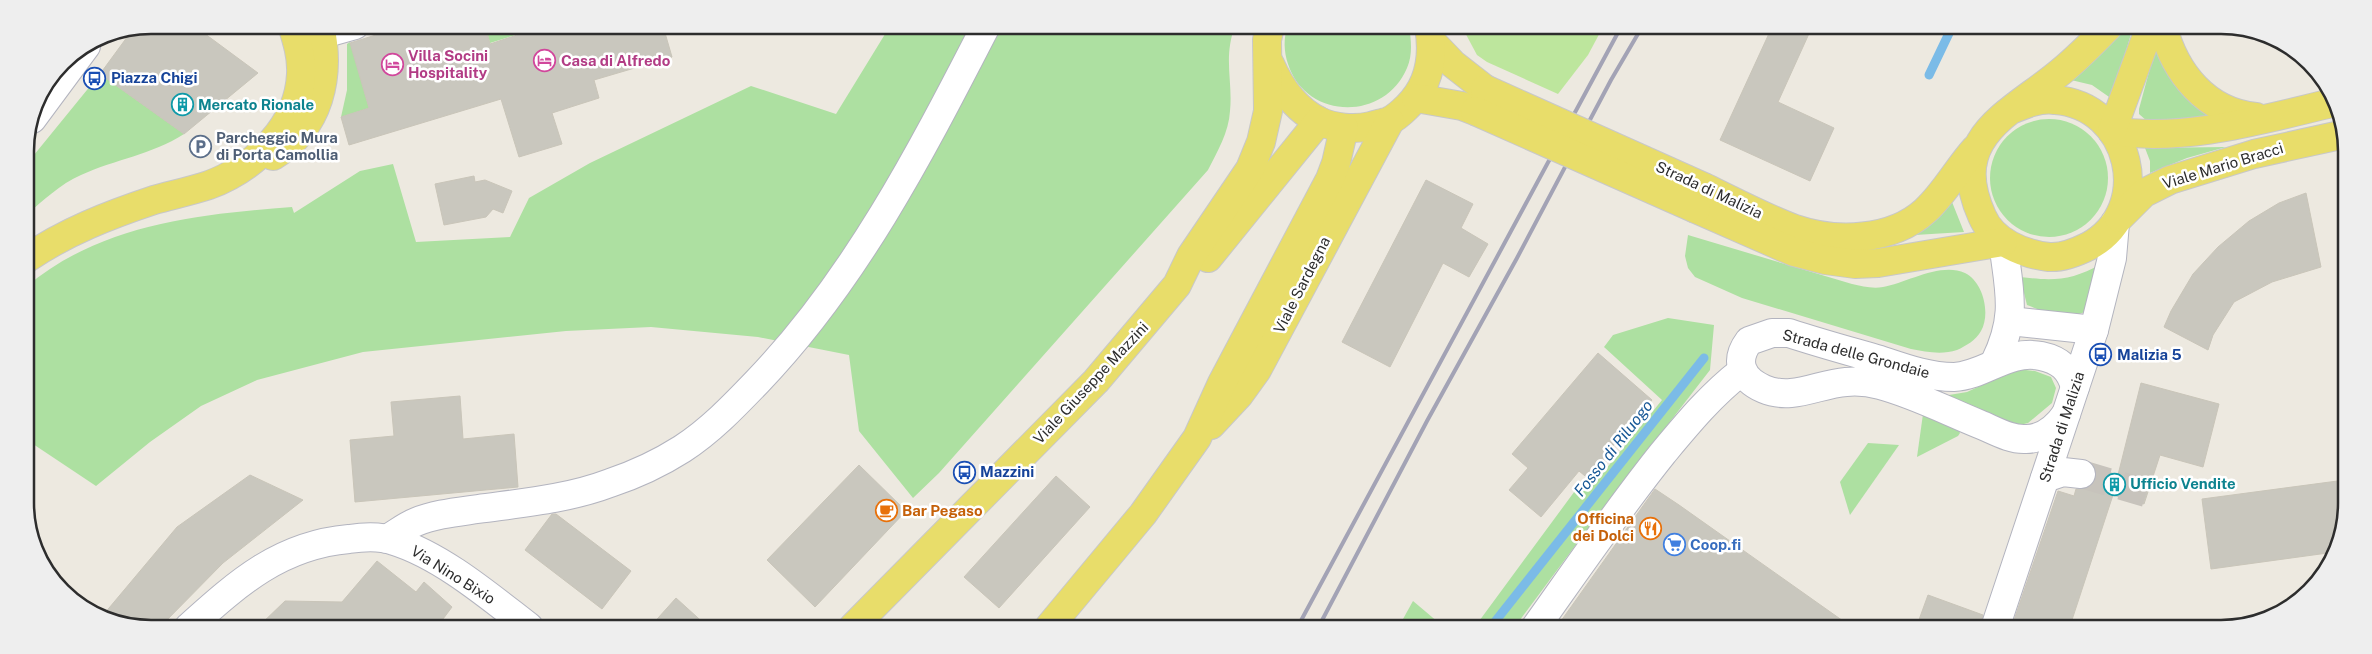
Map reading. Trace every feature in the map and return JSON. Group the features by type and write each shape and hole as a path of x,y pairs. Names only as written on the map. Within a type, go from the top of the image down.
{"main road":[{"path":"34,254 62,237 104,218 210,184 242,168 271,143 292,111 299,92 308,34"},
{"name":"Viale Giuseppe Mazzini","path":"1177,285 1191,256 1241,183 1256,155 1266,127 1268,34"},
{"path":"1332,124 1364,127 1390,121 1416,98 1425,83 1430,64 1430,34"},
{"name":"Strada di Malizia","path":"1430,34 1480,100 1701,198 1801,231 1831,236 1870,236 1898,228 1924,212 1939,197 1979,144"},
{"path":"2011,110 2032,102 2054,100 2076,104 2096,115 2112,131 2124,154 2128,176 2126,197 2115,223 2098,241 2076,253 2052,258 2028,254 2003,242 1984,222 1973,197 1971,170 1979,144 1996,120 2059,74 2101,34"},
{"path":"2112,131 2147,34"},
{"path":"2165,34 2168,46 2178,67 2201,94 2220,107 2234,113 2267,118"},
{"name":"Viale Giuseppe Mazzini","path":"860,620 1096,381 1177,285 1214,252 1332,124 1291,100 1279,84 1269,63"},
{"name":"Strada di Malizia","path":"1416,98 1462,106 1480,100"},
{"path":"2112,131 2141,135 2194,133 2328,104"},
{"name":"Viale Sardegna","path":"1056,620 1143,514 1197,438 1229,406 1257,370 1390,121"},
{"name":"Viale Sardegna","path":"1197,438 1222,383 1330,179 1336,163 1332,124"},
{"name":"Viale Mario Bracci","path":"2115,223 2144,194 2170,180 2254,154 2337,136"},
{"name":"Strada di Malizia","path":"1701,198 1794,252 1826,260 1855,264 1878,263 2003,242"}],"street":[{"path":"387,539 416,522 436,516 534,501 608,484 666,458 702,434 736,403 796,339 836,287 903,183 982,34"},
{"path":"45,102 72,64"},
{"name":"Strada di Malizia","path":"1998,620 2094,330 2112,258 2115,223"},
{"path":"1995,362 2006,338 2010,321 2010,297 2003,242"},
{"path":"2010,321 2094,330"},
{"name":"Strada delle Grondaie","path":"2066,414 2055,427 2041,436 2026,440 2017,439 1881,385 1844,382 1799,393 1764,389 1753,382 1742,371 1740,358 1749,341 1772,333 1789,334 1908,369 1943,376 1971,374 1995,362 2024,356 2043,356 2059,362 2068,370 2075,387"},
{"path":"1541,620 1642,480 1710,398 1742,371"},
{"path":"2045,478 2063,472 2081,474"},
{"name":"Via Nino Bixio","path":"197,620 239,583 259,568 282,556 306,546 330,540 387,539 415,550 446,567 519,620"}],"green space":[{"path":"488,34 518,34 490,43"},
{"path":"885,34 1232,34 1229,59 1231,100 1229,119 1222,142 1208,170 939,473 913,498 859,431 849,355 758,337 651,327 566,331 363,352 257,380 201,406 150,442 96,486 34,445 34,281 55,266 86,249 118,236 186,219 292,207 294,213 360,171 393,164 416,242 510,237 529,198 590,163 751,86 836,114"},
{"path":"1410,34 1411,47 1409,63 1396,86 1381,98 1364,105 1346,107 1327,104 1311,96 1297,82 1288,64 1285,35"},
{"path":"1466,34 1599,34 1588,55 1558,94 1487,62 1477,55"},
{"path":"2120,34 2131,34 2112,99 2092,85 2071,80"},
{"path":"350,42 369,108 341,117 347,90 347,44"},
{"path":"2156,46 2216,118 2147,121 2139,114"},
{"path":"100,74 184,134 159,147 73,179 34,208 34,155"},
{"path":"2049,119 2071,124 2091,136 2103,156 2108,178 2103,200 2091,220 2071,232 2049,237 2027,232 2007,220 1995,200 1990,178 1995,156 2007,136 2027,124"},
{"path":"2226,147 2187,158 2150,173 2150,161 2145,148"},
{"path":"1952,202 1964,232 1915,235"},
{"path":"1688,235 1867,287 1883,287 1924,274 1945,270 1965,273 1976,283 1984,299 1984,324 1976,337 1967,345 1957,350 1940,353 1911,349 1742,298 1695,277 1688,268 1685,256"},
{"path":"2101,264 2088,310 2080,314 2065,316 2027,305 2020,277 2052,279 2071,277"},
{"path":"1668,318 1714,325 1710,370 1607,503 1520,620 1480,620 1580,484 1588,491 1662,400 1604,347 1613,335"},
{"path":"2017,369 2035,371 2051,377 2056,388 2052,403 2028,423 2020,425 2011,423 1943,396 1967,392"},
{"path":"1923,414 1958,429 1960,433 1958,436 1917,457"},
{"path":"1868,443 1899,445 1850,515 1840,482"},
{"path":"1413,601 1436,620 1402,620"}],"building":[{"name":"Mercato Rionale","path":"143,34 205,34 258,73 184,134 100,74 128,36"},
{"path":"379,34 487,34 490,44 520,34 665,34 672,57 594,80 599,98 552,113 562,144 519,157 501,99 349,145 341,117 369,108 350,43"},
{"path":"1769,34 1809,34 1778,102 1834,128 1810,181 1720,140"},
{"path":"474,176 475,182 485,180 512,191 503,213 493,209 486,217 444,225 435,184"},
{"path":"1426,180 1473,204 1461,228 1488,244 1469,277 1443,263 1390,367 1342,342"},
{"path":"2306,193 2321,267 2272,282 2234,302 2213,335 2208,350 2164,327 2171,311 2193,274 2218,247 2249,221 2279,203"},
{"path":"1598,353 1652,400 1607,453 1611,456 1590,480 1579,471 1541,517 1509,490 1528,468 1512,454"},
{"path":"2141,383 2219,404 2203,467 2160,455 2144,504 2113,495 2072,620 2014,620 2058,491 2074,496 2076,489 2088,488 2093,484 2096,476 2095,468 2118,475"},
{"path":"460,396 463,439 514,434 518,487 355,502 350,440 394,436 391,402"},
{"path":"859,465 906,511 815,607 767,560"},
{"path":"250,475 303,500 223,563 167,620 128,618 106,611 177,527"},
{"path":"1056,476 1090,507 999,608 964,577"},
{"path":"2338,481 2336,526 2327,553 2211,569 2202,499"},
{"name":"Coop.fi","path":"1655,489 1842,620 1562,620"},
{"path":"552,514 556,514 631,571 602,609 525,550"},
{"path":"377,561 416,592 424,582 452,607 442,620 265,620 285,601 342,602"},
{"path":"1928,595 1983,615 1982,620 1919,620"},
{"path":"676,598 700,620 656,620"}],"waterway":[{"name":"Fosso di Riluogo","path":"1929,75 1949,34"},
{"name":"Fosso di Riluogo","path":"1496,620 1704,358"}],"tunnel":[{"path":"2081,474 2146,493"}],"railway":[{"path":"1301,620 1617,34"},
{"path":"1322,620 1427,421 1517,258 1611,80 1638,34"}],"place":[{"name":"Casa di Alfredo","path":"545,61"},
{"name":"Villa Socini Hospitality","path":"392,65"},
{"name":"Piazza Chigi","path":"95,78"},
{"name":"Mercato Rionale","path":"182,105"},
{"name":"Parcheggio Mura di Porta Camollia","path":"200,147"},
{"name":"Malizia 5","path":"2101,355"},
{"name":"Mazzini","path":"964,472"},
{"name":"Ufficio Vendite","path":"2114,484"},
{"name":"Bar Pegaso","path":"886,511"},
{"name":"Officina dei Dolci","path":"1650,528"},
{"name":"Coop.fi","path":"1674,545"}]}
